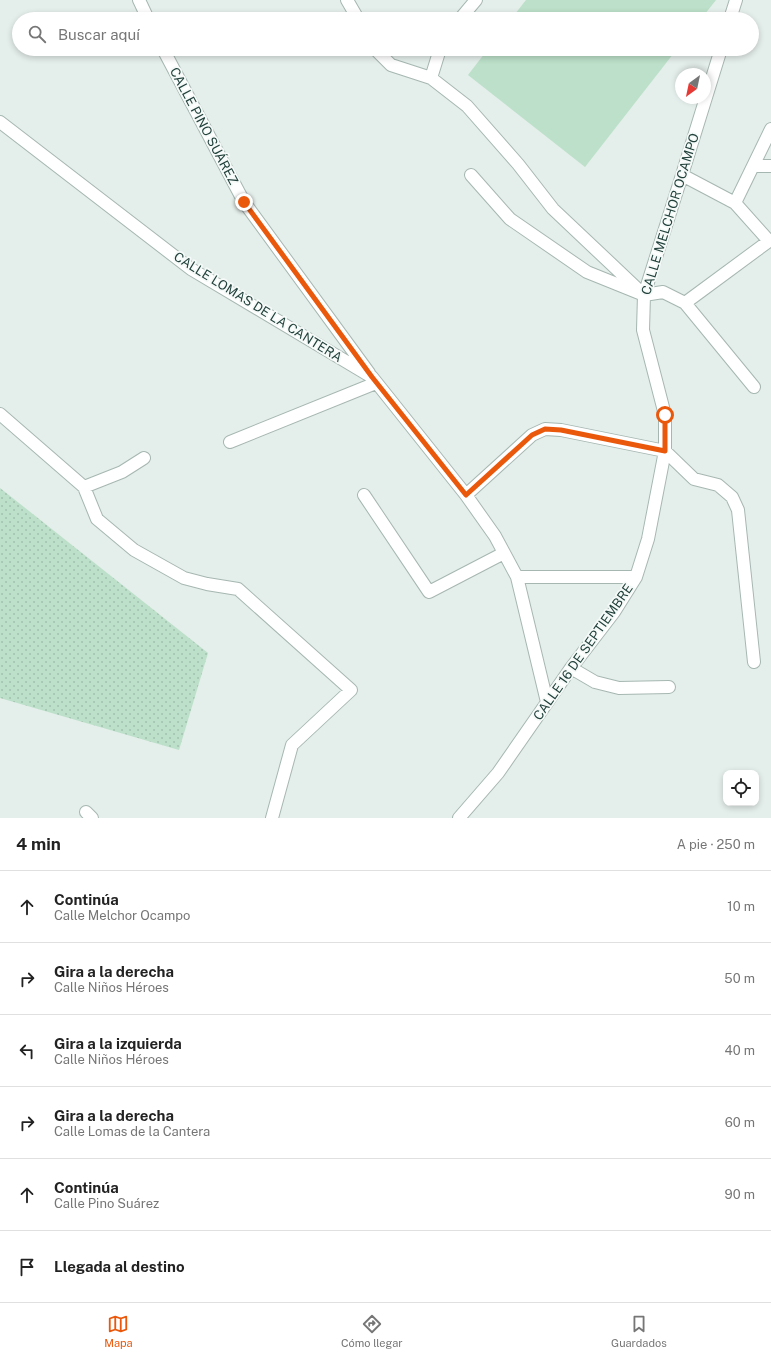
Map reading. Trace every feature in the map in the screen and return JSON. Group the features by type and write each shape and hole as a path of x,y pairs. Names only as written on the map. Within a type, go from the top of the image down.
{"street":[{"path":"139,0 145,12"},
{"path":"347,0 354,12"},
{"path":"466,12 476,0"},
{"path":"732,12 736,0"},
{"name":"CALLE PINO SUÁREZ","path":"167,56 244,202 374,380"},
{"path":"382,56 391,65 431,78 467,106 518,164 553,209 644,295"},
{"path":"431,78 438,56"},
{"name":"CALLE MELCHOR OCAMPO","path":"665,451 665,415 643,330 644,295 719,56"},
{"name":"CALLE LOMAS DE LA CANTERA","path":"0,122 191,269 374,380 466,495 495,536 517,577 547,702"},
{"path":"735,203 771,129"},
{"path":"753,166 771,166"},
{"path":"471,175 510,220 588,272 644,295 663,292 685,302 754,387"},
{"path":"682,175 735,203 769,241 685,302"},
{"path":"230,442 374,380"},
{"path":"0,414 84,487 97,519 134,550 184,578 238,590 351,690 292,745 272,818"},
{"path":"466,495 532,435 545,429 561,430 665,451 694,479 718,486 732,497 738,510 754,662"},
{"name":"CALLE 16 DE SEPTIEMBRE","path":"459,818 498,773 571,668 614,612 636,577 648,539 665,451"},
{"path":"84,487 122,472 144,458"},
{"path":"364,495 429,592 504,553"},
{"path":"517,577 636,577"},
{"path":"571,668 595,682 619,688 669,687"}],"green space":[{"path":"526,0 716,0 707,12 517,12"},
{"path":"483,56 672,56 585,167 468,75"},
{"path":"0,488 208,653 179,750 0,698"}],"route":[{"path":"244,202 372,377 466,495 532,435 545,429 561,430 665,451 665,415"}]}
